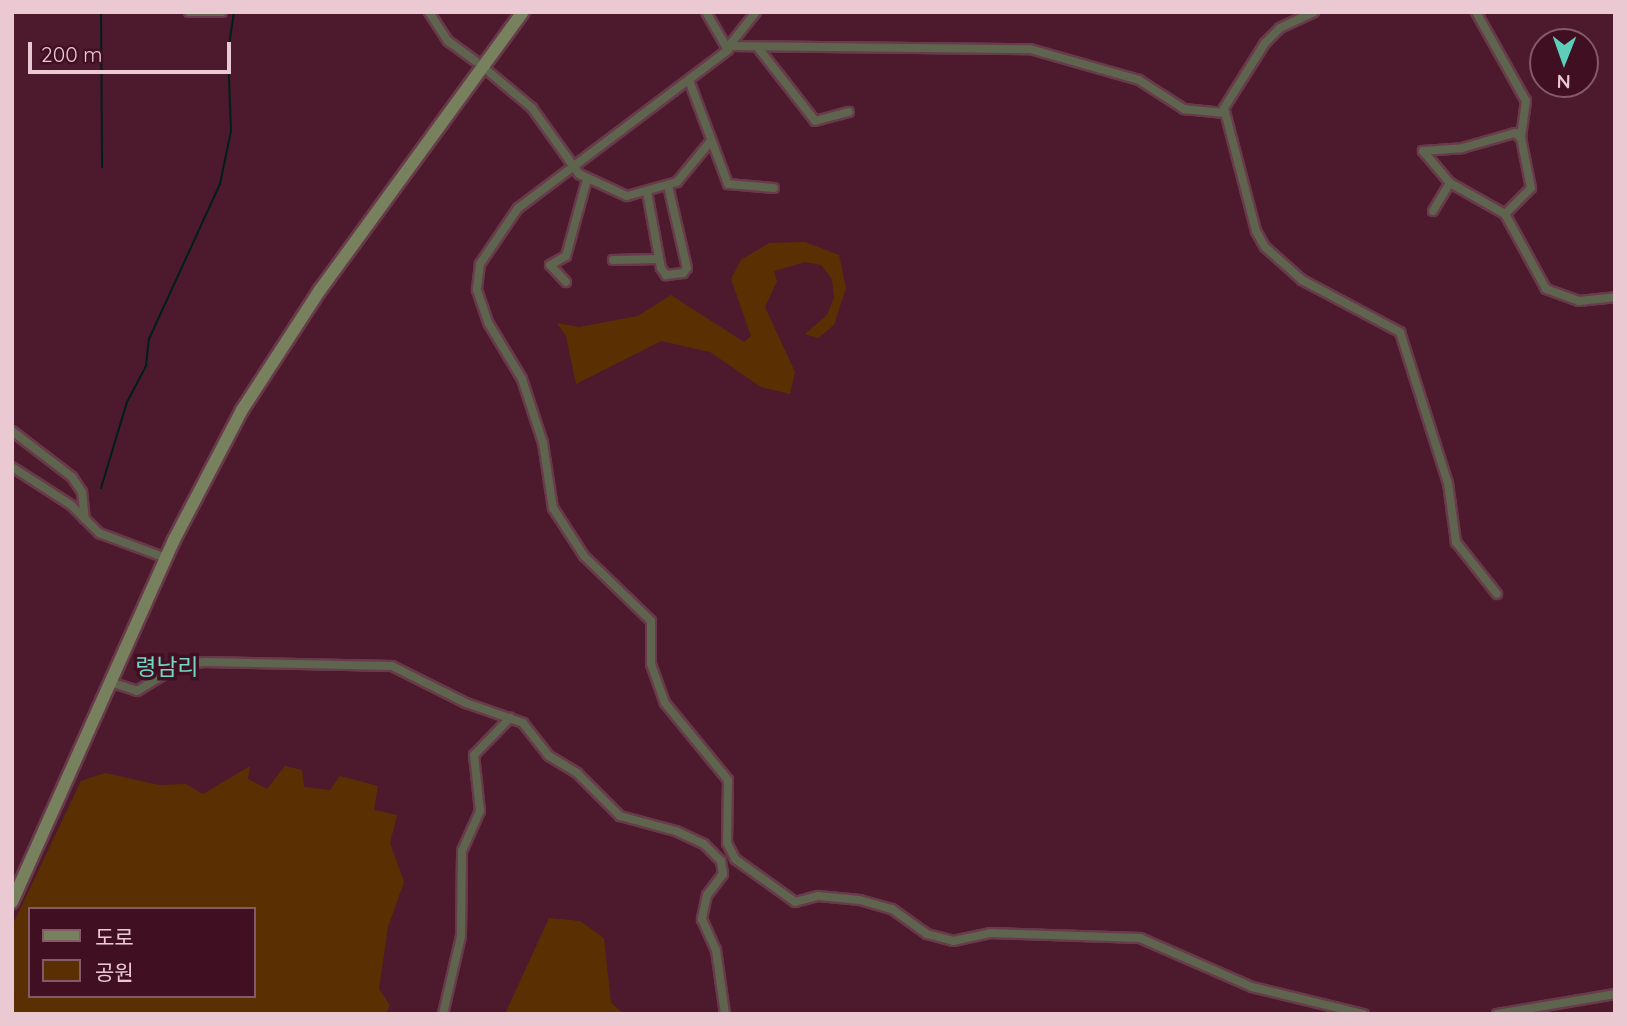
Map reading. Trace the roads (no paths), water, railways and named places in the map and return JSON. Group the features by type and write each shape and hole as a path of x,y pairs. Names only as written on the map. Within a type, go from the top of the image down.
{"main road":[{"path":"12,902 166,558 271,362 480,64 523,12"}],"street":[{"path":"189,12 222,12"},
{"path":"429,12 448,41 532,108 572,164 587,179 627,196 668,186 684,177 699,150 710,142"},
{"path":"706,12 729,46"},
{"path":"757,12 729,46 690,83 572,164 506,220 480,264 477,290 489,324 522,379 542,443 553,508 584,556 646,613 653,632 654,676 665,703 728,780 727,843 735,859 795,902 818,896 860,900 892,909 927,934 953,941 990,933 1140,939 1252,988 1364,1014"},
{"path":"1314,12 1280,28 1265,43 1236,85 1224,113 1265,247 1302,280 1401,332 1448,483 1456,542 1497,594"},
{"path":"1476,12 1526,101 1521,138 1531,188 1505,214"},
{"path":"729,46 759,49 1030,49 1139,79 1184,109 1224,113"},
{"path":"759,49 815,121 849,112"},
{"path":"690,83 728,184 774,188"},
{"path":"1521,138 1504,134 1462,148 1423,151 1450,183 1505,214 1546,289 1580,301 1615,297"},
{"path":"566,282 550,265 566,256 587,179"},
{"path":"1433,211 1450,183"},
{"path":"647,192 658,260 666,275 687,268 668,186"},
{"path":"613,260 658,260"},
{"path":"12,431 72,477 82,492 85,519"},
{"path":"12,467 85,519 99,533 166,558"},
{"path":"110,682 137,691 181,664 205,662 392,666 534,730 549,756 577,773 620,816 676,831 704,844 721,861 723,874 707,895 702,919 716,950 725,1014"},
{"path":"443,1014 461,936 462,851 480,811 474,755 510,718"},
{"path":"1497,1014 1615,994"}],"waterway":[{"path":"101,12 102,167"},
{"path":"136,12 143,12"},
{"path":"101,488 127,402 146,366 149,339 220,184 231,131 228,52 234,12"}],"district":[{"name":"령남리","path":"167,667"}]}
